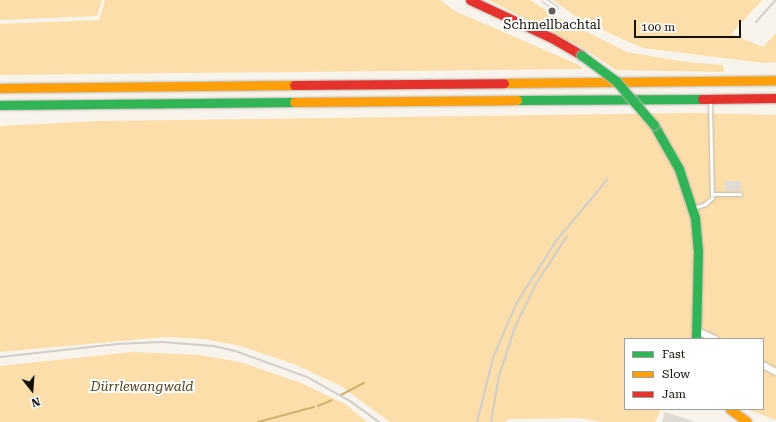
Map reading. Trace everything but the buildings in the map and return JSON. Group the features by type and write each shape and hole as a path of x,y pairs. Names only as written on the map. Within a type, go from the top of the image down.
{"main road":[{"path":"470,0 552,38 581,56 616,82 654,126 680,169 693,208 698,250 696,335"},
{"path":"0,88 776,80"},
{"path":"0,105 776,98"},
{"path":"731,410 747,422"}],"street":[{"path":"696,335 710,338"},
{"path":"764,366 776,372"}],"lane":[{"path":"544,0 556,8"},
{"path":"693,208 708,202 712,194 710,98"},
{"path":"712,194 740,194"}],"green space":[{"path":"0,0 102,0 97,16 0,20"},
{"path":"105,0 440,0 455,11 579,65 583,69 0,75 0,24 99,20"},
{"path":"489,0 530,0 553,15 627,52 686,62 723,65 724,72 616,70 586,50"},
{"path":"553,0 762,0 731,34 763,47 776,33 776,62 764,63 643,48 584,22"},
{"path":"696,113 776,115 776,420 750,410 764,410 764,338 624,338 624,410 661,410 655,422 602,422 579,418 508,419 506,422 390,422 341,386 294,364 241,346 204,339 165,337 0,352 0,126 99,121"},
{"name":"Dürrlewangwald","path":"132,352 200,355 240,362 301,383 345,404 367,422 0,422 0,366"}],"waterway":[{"path":"341,395 364,383"},
{"path":"318,406 332,400"},
{"path":"258,422 314,407"}],"railway":[{"path":"756,22 776,0"},
{"path":"477,422 493,358 516,304 556,241 607,180"},
{"path":"491,422 499,376 515,327 536,284 567,236"},
{"path":"0,357 117,344 162,342 213,346 238,352 307,377 350,401 379,422"}],"traffic: fast":[{"path":"581,55 616,81 654,125"},
{"path":"517,100 702,99"},
{"path":"0,105 294,102"},
{"path":"654,125 679,169 695,218 698,250 696,338"}],"traffic: slow":[{"path":"504,83 776,80"},
{"path":"0,88 294,85"},
{"path":"294,102 517,100"},
{"path":"731,410 747,422"}],"traffic: jam":[{"path":"470,0 552,38 581,55"},
{"path":"294,85 504,83"},
{"path":"702,99 776,98"}],"place":[{"name":"Schmellbachtal","path":"552,11"}]}
